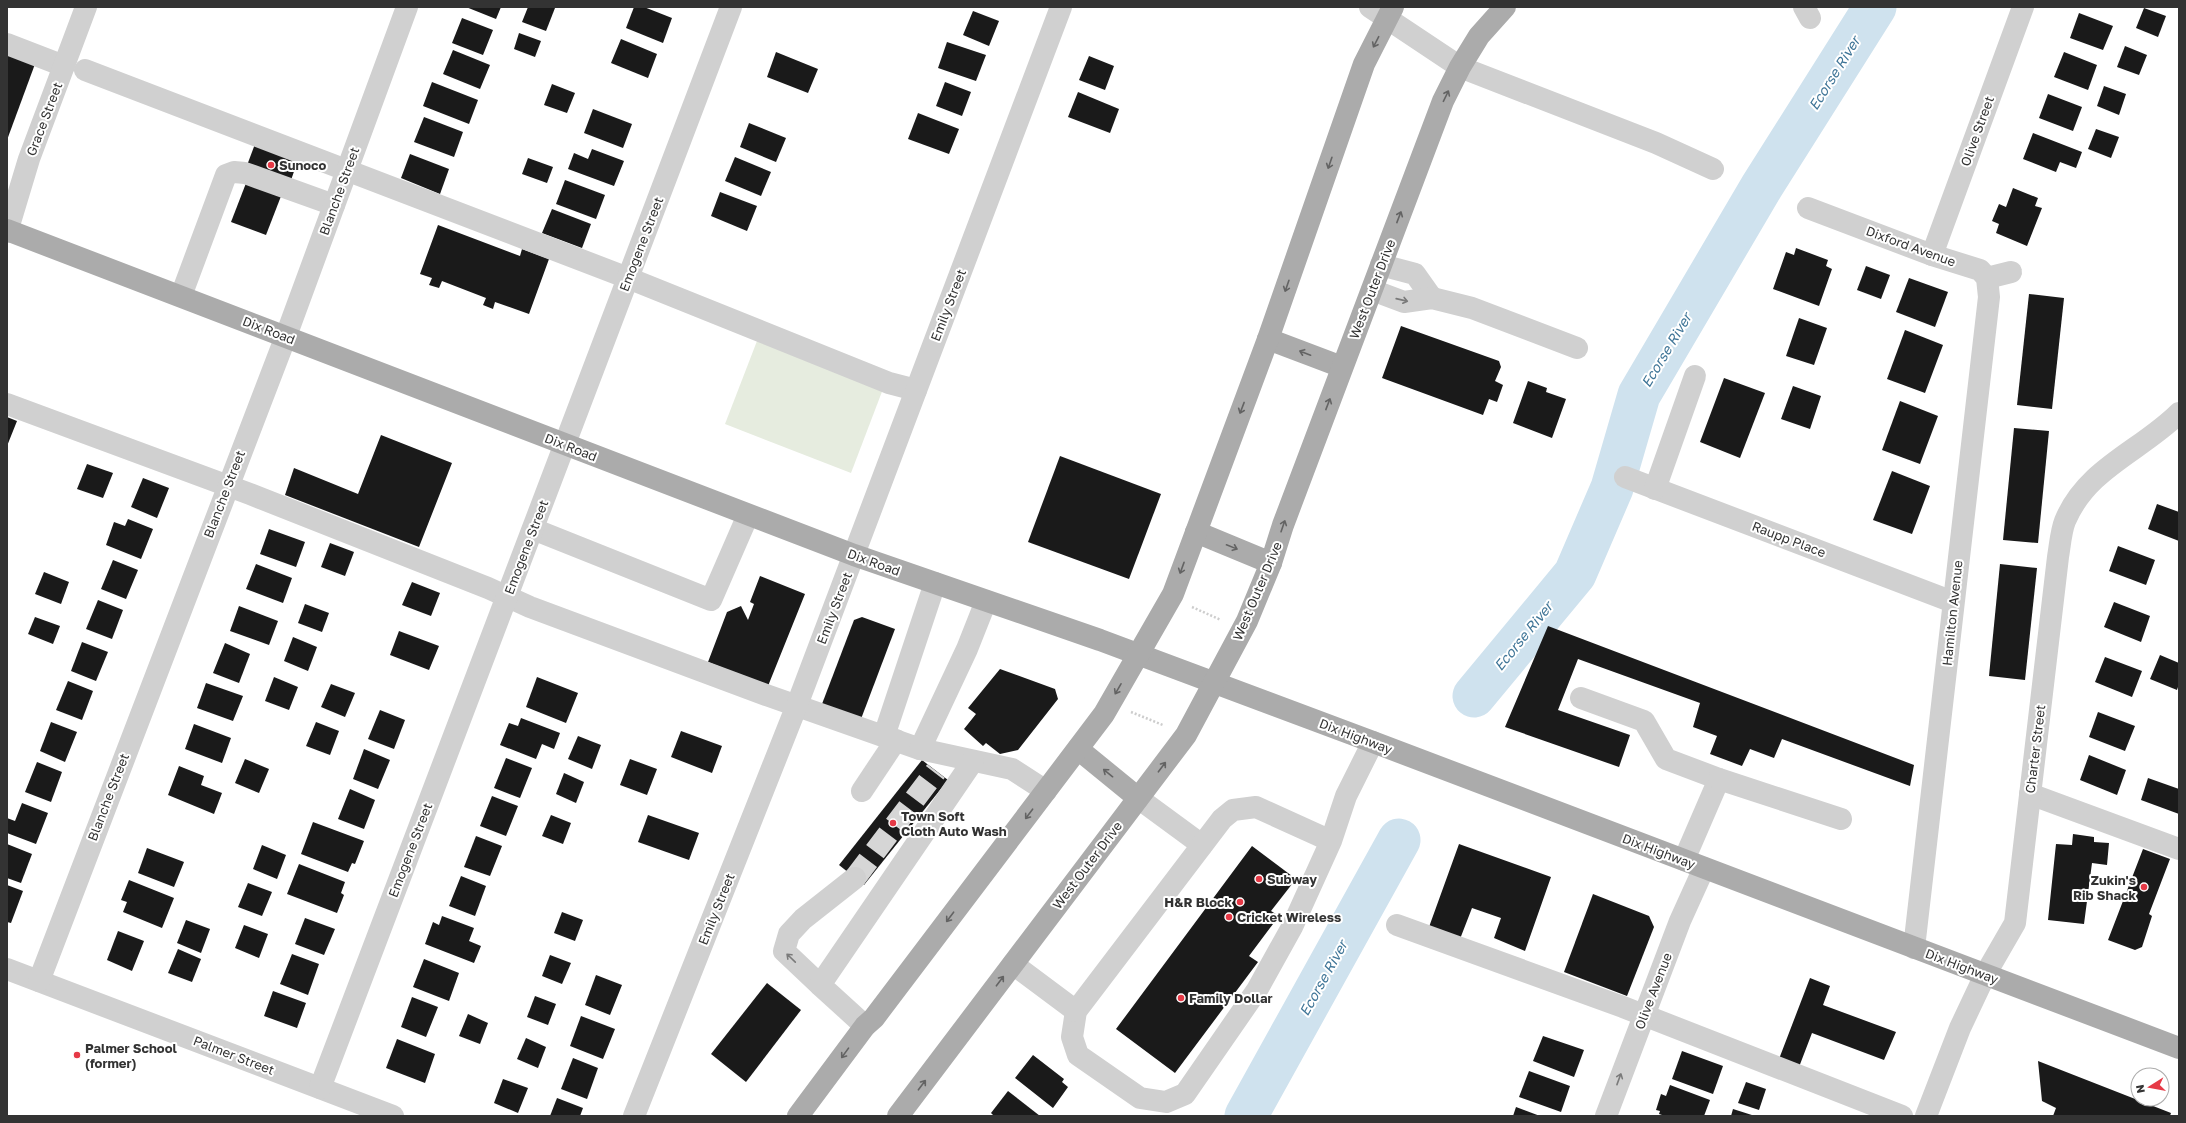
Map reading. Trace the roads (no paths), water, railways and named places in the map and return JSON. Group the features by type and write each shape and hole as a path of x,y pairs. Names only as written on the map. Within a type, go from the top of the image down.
{"main road":[{"name":"West Outer Drive","path":"898,1116 1186,735 1247,621 1271,563 1283,525 1443,101 1460,66 1479,36 1505,7"},
{"path":"798,1116 864,1026 874,1018 1104,714 1173,594 1268,339 1383,11"},
{"name":"Dix Road","path":"7,231 286,336 565,445 854,555 1138,655"},
{"path":"1268,339 1342,368"},
{"path":"1196,532 1271,563"},
{"name":"Dix Highway","path":"1138,655 1373,742 2179,1048"},
{"path":"1078,749 1138,798"}],"street":[{"name":"Grace Street","path":"7,231 29,159 74,68 86,7"},
{"name":"Blanche Street","path":"39,981 227,486 286,336 407,7"},
{"name":"Emogene Street","path":"320,1088 731,7"},
{"name":"Emily Street","path":"634,1116 797,705 1061,7"},
{"name":"Olive Street","path":"1932,254 2023,7"},
{"path":"1383,11 1460,66 1656,143 1713,169"},
{"path":"7,44 347,170 628,278 889,383 916,390"},
{"path":"181,296 226,175 234,172 245,173 334,205"},
{"name":"Dixford Avenue","path":"1808,208 1932,254 1980,270 1987,278"},
{"path":"1381,265 1415,274 1432,298"},
{"path":"1987,278 2011,272"},
{"name":"Hamilton Avenue","path":"1914,948 1989,297 1987,278"},
{"path":"1372,290 1404,302 1432,298 1472,308 1577,348"},
{"path":"1655,489 1695,376"},
{"path":"7,404 227,486 507,597 920,749 941,763 973,761 1012,770 1046,791"},
{"name":"Charter Street","path":"1926,1116 1960,1028 1985,975 2015,923 2058,556 2065,522 2081,492 2100,473 2146,439 2165,428 2179,414"},
{"name":"Raupp Place","path":"1625,477 1953,602"},
{"path":"533,529 711,600 748,515"},
{"path":"862,791 890,738 935,584"},
{"path":"920,749 967,649 986,601"},
{"path":"1581,698 1644,721 1666,759 1720,780 1841,819"},
{"path":"1331,841 1256,807 1233,810 1222,819 1076,1011 1072,1037 1078,1055 1140,1098 1166,1102 1185,1094 1257,990 1292,927 1331,841 1346,796 1373,742"},
{"path":"820,985 973,761"},
{"name":"Olive Avenue","path":"1606,1116 1680,921 1694,864 1720,780"},
{"path":"2030,794 2179,849"},
{"path":"1138,798 1202,845"},
{"path":"855,878 830,895 789,934 784,952 864,1026"},
{"path":"1397,925 1643,1016 1902,1116"},
{"path":"1013,964 1076,1011"},
{"name":"Palmer Street","path":"7,969 393,1116"}],"waterway":[{"name":"Ecorse River","path":"1474,696 1575,574 1612,488 1639,395 1762,186 1875,7"},
{"name":"Ecorse River","path":"1246,1116 1399,840"}],"tunnel":[{"path":"855,878 936,771"}],"place":[{"name":"Sunoco","path":"271,165"},
{"name":"Town Soft Cloth Auto Wash","path":"893,823"},
{"name":"Subway","path":"1259,879"},
{"name":"Zukin's Rib Shack","path":"2144,887"},
{"name":"H&R Block","path":"1240,902"},
{"name":"Cricket Wireless","path":"1229,917"},
{"name":"Family Dollar","path":"1181,998"},
{"name":"Palmer School (former)","path":"77,1055"}]}
